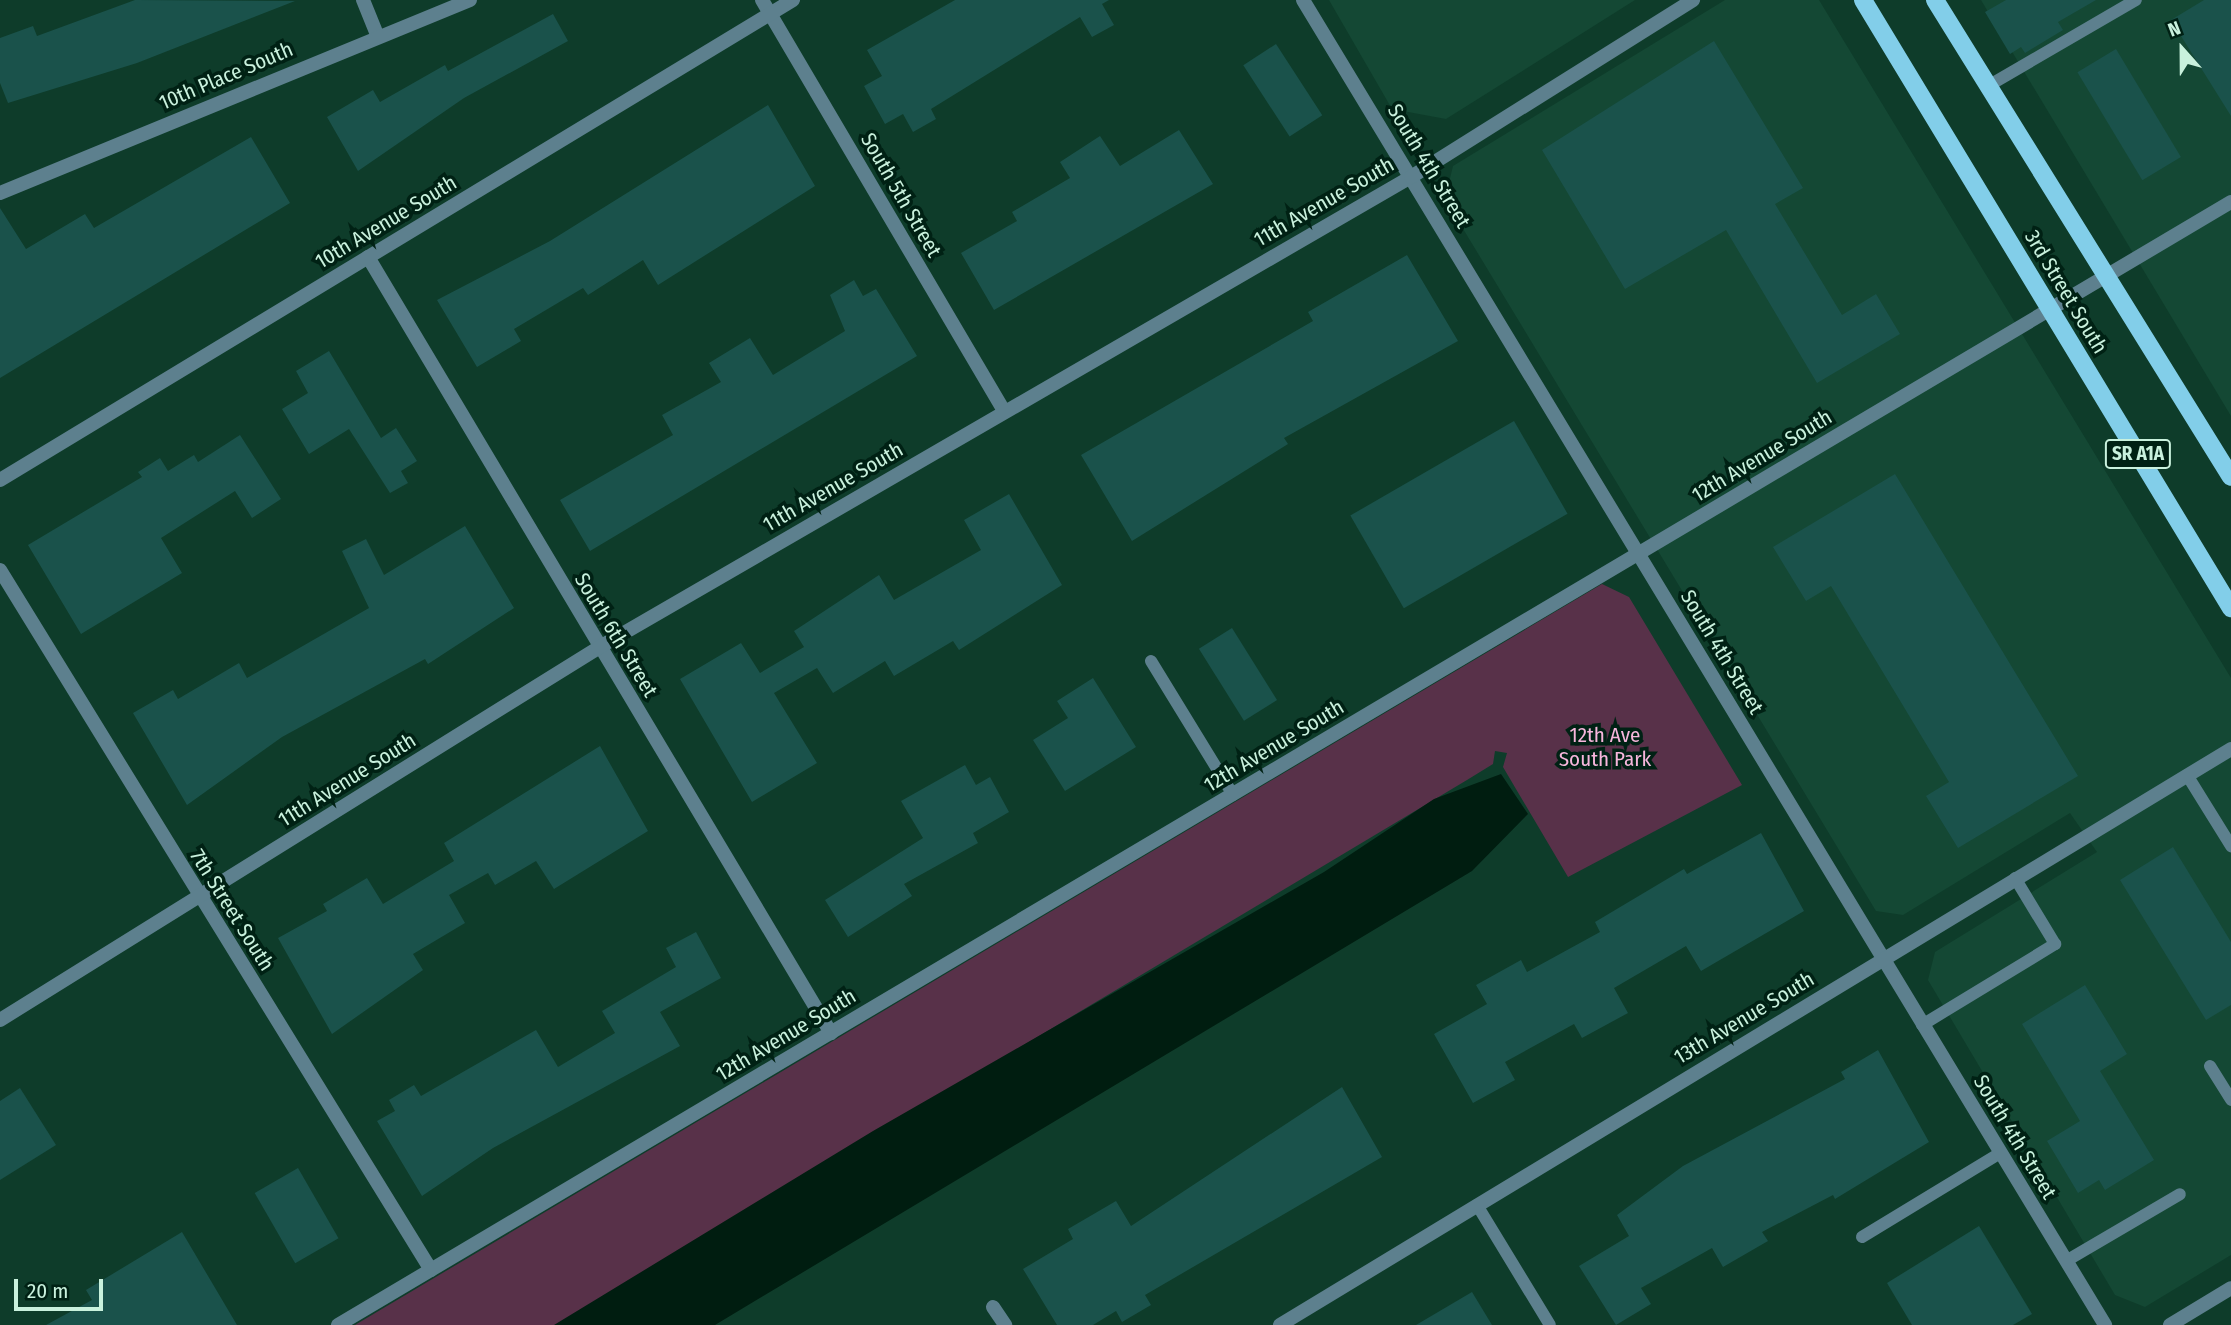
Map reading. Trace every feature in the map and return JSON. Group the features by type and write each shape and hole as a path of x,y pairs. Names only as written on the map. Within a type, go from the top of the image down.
{"main road":[{"name":"3rd Street South","path":"1863,0 2231,608"},
{"name":"3rd Street South","path":"1935,0 2231,477"}],"street":[{"path":"363,0 377,35"},
{"name":"10th Place South","path":"0,193 377,35 470,0"},
{"name":"South 5th Street","path":"762,0 1004,411"},
{"name":"10th Avenue South","path":"0,480 793,0"},
{"name":"South 4th Street","path":"1303,0 2105,1325"},
{"name":"11th Avenue South","path":"0,1020 598,648 1411,177 1693,0"},
{"name":"12th Avenue South","path":"338,1325 2231,202"},
{"name":"South 6th Street","path":"368,257 598,648 831,1033"},
{"name":"7th Street South","path":"0,570 430,1270"},
{"name":"13th Avenue South","path":"1280,1325 1881,958 2231,749"},
{"path":"2170,1325 2231,1288"},
{"path":"993,1307 1005,1325"}],"lane":[{"path":"1988,86 2136,0"},
{"path":"1151,661 1233,794"},
{"path":"2187,775 2231,846"},
{"path":"1922,1025 2055,944 2015,878"},
{"path":"2210,1066 2231,1100"},
{"path":"1862,1237 2000,1153"},
{"path":"2066,1261 2180,1194"},
{"path":"1477,1205 1550,1325"}],"shaded area":[{"path":"1329,0 1635,0 1446,119 1392,109"},
{"path":"1725,0 1819,0 2231,678 2231,1255 2145,1307 2115,1295 1928,980 1935,952 2097,852 2070,813 1903,915 1876,911 1445,199 1453,166"},
{"path":"1981,0 2211,0 2231,33 2231,416"},
{"path":"1501,774 1528,814 1472,871 715,1325 554,1325 873,1131 1324,872 1434,799"}],"green space":[{"name":"12th Ave South Park","path":"1602,584 1629,597 1742,785 1568,877 1503,767 1507,753 1495,751 1493,764 1467,780 556,1325 355,1325"}],"building":[{"path":"135,0 295,1 137,63 8,103 0,83 0,38 33,26 37,36"},
{"path":"955,0 1109,0 1102,4 1114,25 1092,37 1080,17 931,109 936,119 913,132 903,114 885,124 864,86 882,76 867,50"},
{"path":"2006,0 2096,0 2058,22 2063,30 2025,53 2021,47 2010,54 1985,12"},
{"path":"2204,0 2231,0 2231,116 2171,20"},
{"path":"553,14 568,41 464,98 358,171 327,117 373,90 380,102 445,65 448,71"},
{"path":"1714,41 1803,188 1775,204 1842,315 1876,294 1900,334 1817,383 1726,230 1625,289 1542,150"},
{"path":"1276,44 1322,115 1290,137 1243,65"},
{"path":"2116,49 2181,157 2142,180 2077,72"},
{"path":"768,105 815,186 658,285 643,260 588,295 583,288 514,329 521,341 477,367 437,300 550,241"},
{"path":"1179,130 1213,184 994,310 961,253 1017,221 1012,212 1070,178 1060,162 1100,136 1120,166"},
{"path":"251,137 290,203 0,378 0,208 26,249 85,214 94,228"},
{"path":"1407,255 1458,341 1284,438 1288,444 1132,541 1081,455 1313,321 1308,312"},
{"path":"854,280 863,296 876,289 917,356 590,551 560,500 673,435 662,415 721,382 709,363 750,338 773,375 845,331 830,295"},
{"path":"329,351 381,438 396,428 417,461 401,471 408,483 390,493 349,429 309,454 282,409 308,393 296,371"},
{"path":"1514,421 1568,514 1404,608 1350,516"},
{"path":"240,435 281,499 252,518 235,491 161,538 182,573 81,634 28,545 142,477 138,472 160,458 168,471 194,455 198,462"},
{"path":"1895,474 2078,776 1958,848 1926,796 1949,782 1831,586 1806,601 1773,547"},
{"path":"1009,494 1062,585 959,650 953,641 894,676 885,661 833,693 817,668 774,693 817,763 752,802 680,679 741,643 760,673 804,647 794,631 879,575 894,600 981,550 964,520"},
{"path":"465,526 514,608 428,664 425,659 282,737 187,805 133,713 173,690 178,699 239,663 247,678 369,608 342,551 366,539 384,575"},
{"path":"1232,628 1277,700 1244,721 1199,649"},
{"path":"1093,678 1136,747 1065,791 1033,740 1068,718 1057,701"},
{"path":"600,746 648,831 554,889 536,861 495,885 488,873 449,895 465,923 413,954 423,970 332,1034 278,938 327,911 323,904 367,878 383,904 454,861 444,843"},
{"path":"965,765 976,785 990,777 1009,812 973,833 978,843 904,884 912,896 848,937 825,900 923,838 901,801"},
{"path":"1761,833 1804,911 1701,971 1686,946 1614,988 1628,1013 1582,1038 1574,1024 1505,1062 1515,1080 1473,1103 1434,1034 1487,1004 1476,985 1521,960 1527,972 1600,932 1595,922 1684,869 1687,874"},
{"path":"2173,847 2231,942 2231,1005 2206,1020 2120,880"},
{"path":"696,932 721,978 660,1012 680,1046 493,1148 422,1196 377,1121 395,1111 389,1100 414,1085 421,1096 536,1030 558,1067 615,1033 602,1011 676,967 666,948"},
{"path":"2085,985 2127,1054 2100,1071 2154,1160 2105,1190 2099,1180 2078,1193 2047,1141 2080,1121 2022,1024"},
{"path":"1878,1050 1929,1142 1835,1199 1833,1195 1762,1232 1768,1241 1723,1267 1712,1248 1641,1288 1651,1304 1616,1325 1579,1266 1629,1236 1617,1215 1683,1166 1845,1079 1841,1072"},
{"path":"1342,1087 1382,1157 1145,1295 1151,1305 1122,1322 1116,1311 1093,1325 1057,1325 1023,1269 1073,1239 1068,1229 1116,1201 1131,1226"},
{"path":"20,1088 56,1145 0,1180 0,1101"},
{"path":"298,1168 338,1238 295,1263 255,1193"},
{"path":"1979,1226 2032,1314 2013,1325 1912,1325 1887,1283"},
{"path":"182,1232 237,1325 46,1325 92,1300 86,1290"},
{"path":"1472,1292 1492,1325 1416,1325"}]}
